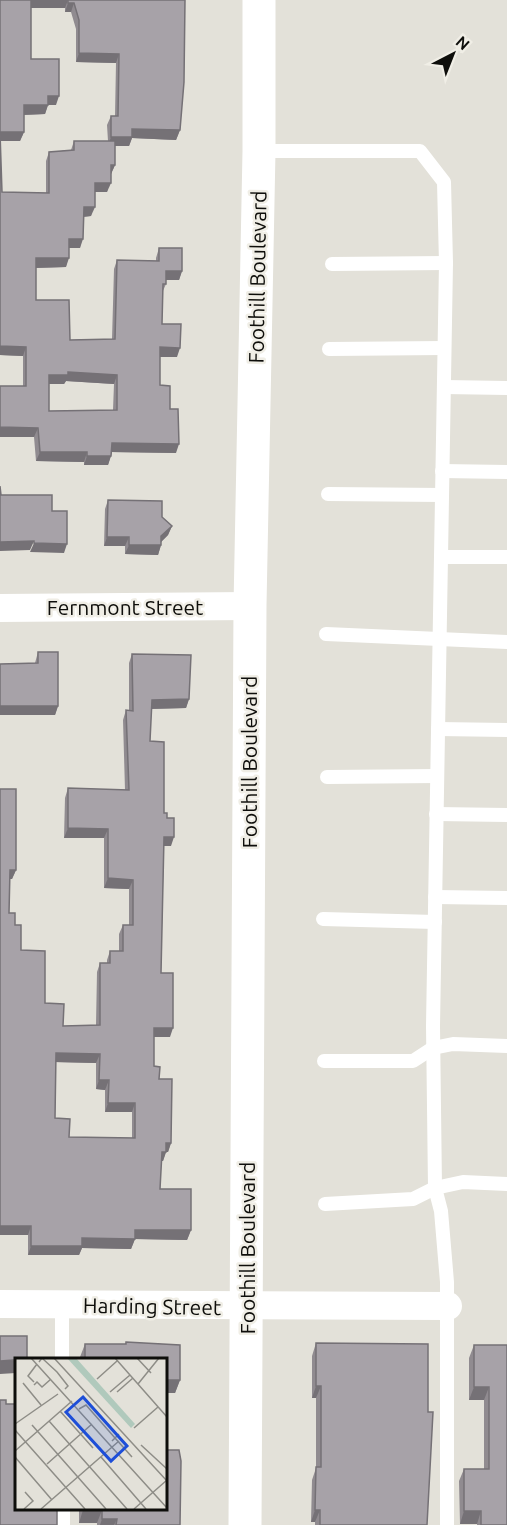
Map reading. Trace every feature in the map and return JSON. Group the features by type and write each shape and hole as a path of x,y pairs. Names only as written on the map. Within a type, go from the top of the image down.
{"main road":[{"name":"Foothill Boulevard","path":"245,1525 250,606 259,151 259,0"}],"street":[{"name":"Fernmont Street","path":"0,608 250,606"},
{"name":"Harding Street","path":"0,1304 448,1306"}],"lane":[{"path":"259,151 420,151 444,182 446,263 433,1048 435,1188 441,1211 448,1306 447,1525"},
{"path":"332,264 446,263"},
{"path":"329,349 444,348"},
{"path":"444,387 507,388"},
{"path":"442,471 507,472"},
{"path":"328,494 442,495"},
{"path":"441,557 507,557"},
{"path":"326,634 507,642"},
{"path":"438,729 507,730"},
{"path":"327,777 437,776"},
{"path":"436,814 507,815"},
{"path":"435,897 507,898"},
{"path":"323,919 435,922"},
{"path":"324,1061 413,1061 433,1048 453,1044 507,1046"},
{"path":"325,1204 413,1199 435,1188 463,1182 507,1184"},
{"path":"62,1305 62,1358"}],"building":[{"path":"0,0 31,0 31,59 59,59 59,96 48,96 48,105 24,105 24,132 0,132"},
{"path":"68,0 185,0 184,82 180,130 132,129 132,137 111,137 111,116 118,116 119,54 79,53 79,20 74,3 68,3"},
{"path":"0,132 2,192 49,193 49,152 74,150 74,141 115,141 115,165 111,165 111,183 95,183 95,207 84,207 83,239 69,239 69,258 36,258 36,300 69,300 70,340 115,339 117,260 159,261 159,248 182,248 182,271 166,271 166,284 163,284 162,324 181,324 180,348 160,347 160,385 170,386 170,409 178,409 179,444 112,443 111,456 87,456 87,452 40,452 38,428 0,427 0,386 26,386 26,347 0,346","holes":["68,372 117,375 117,410 49,411 49,375 68,375"]},
{"path":"0,486 1,495 52,495 52,511 67,511 67,544 34,543 34,541 0,542"},
{"path":"108,500 162,501 162,517 172,526 161,536 161,545 129,545 129,537 107,537"},
{"path":"38,652 58,652 58,706 0,706 0,664 38,663"},
{"path":"132,654 191,655 189,699 152,700 150,741 164,742 164,813 167,813 167,818 174,818 174,837 164,837 161,973 173,973 173,1028 154,1028 154,1066 160,1067 159,1079 172,1079 171,1143 166,1143 166,1152 162,1152 160,1189 191,1189 191,1230 135,1230 135,1239 82,1238 82,1246 31,1246 31,1226 0,1226 0,789 16,789 16,870 10,870 9,913 15,913 15,925 21,925 21,950 45,951 45,1003 64,1004 63,1026 100,1025 100,963 110,963 110,951 123,951 123,925 133,925 133,880 108,878 108,829 68,828 68,788 129,790 126,710 133,711","holes":["56,1053 100,1054 99,1080 109,1080 108,1103 135,1103 135,1138 69,1137 70,1119 55,1118"]},
{"path":"0,1336 27,1336 27,1358 0,1361"},
{"path":"126,1342 180,1345 180,1380 166,1380 166,1358 85,1358 85,1344 126,1344"},
{"path":"316,1343 428,1344 428,1412 433,1412 427,1525 320,1525 320,1510 315,1510 316,1467 321,1467 321,1386 316,1386"},
{"path":"474,1345 507,1345 507,1525 481,1525 481,1511 464,1511 464,1469 489,1469 489,1387 474,1387"},
{"path":"0,1400 6,1400 6,1404 15,1404 15,1510 57,1510 57,1525 0,1525"},
{"path":"166,1450 179,1450 181,1461 180,1525 116,1525 117,1519 102,1519 102,1510 166,1510"}]}
